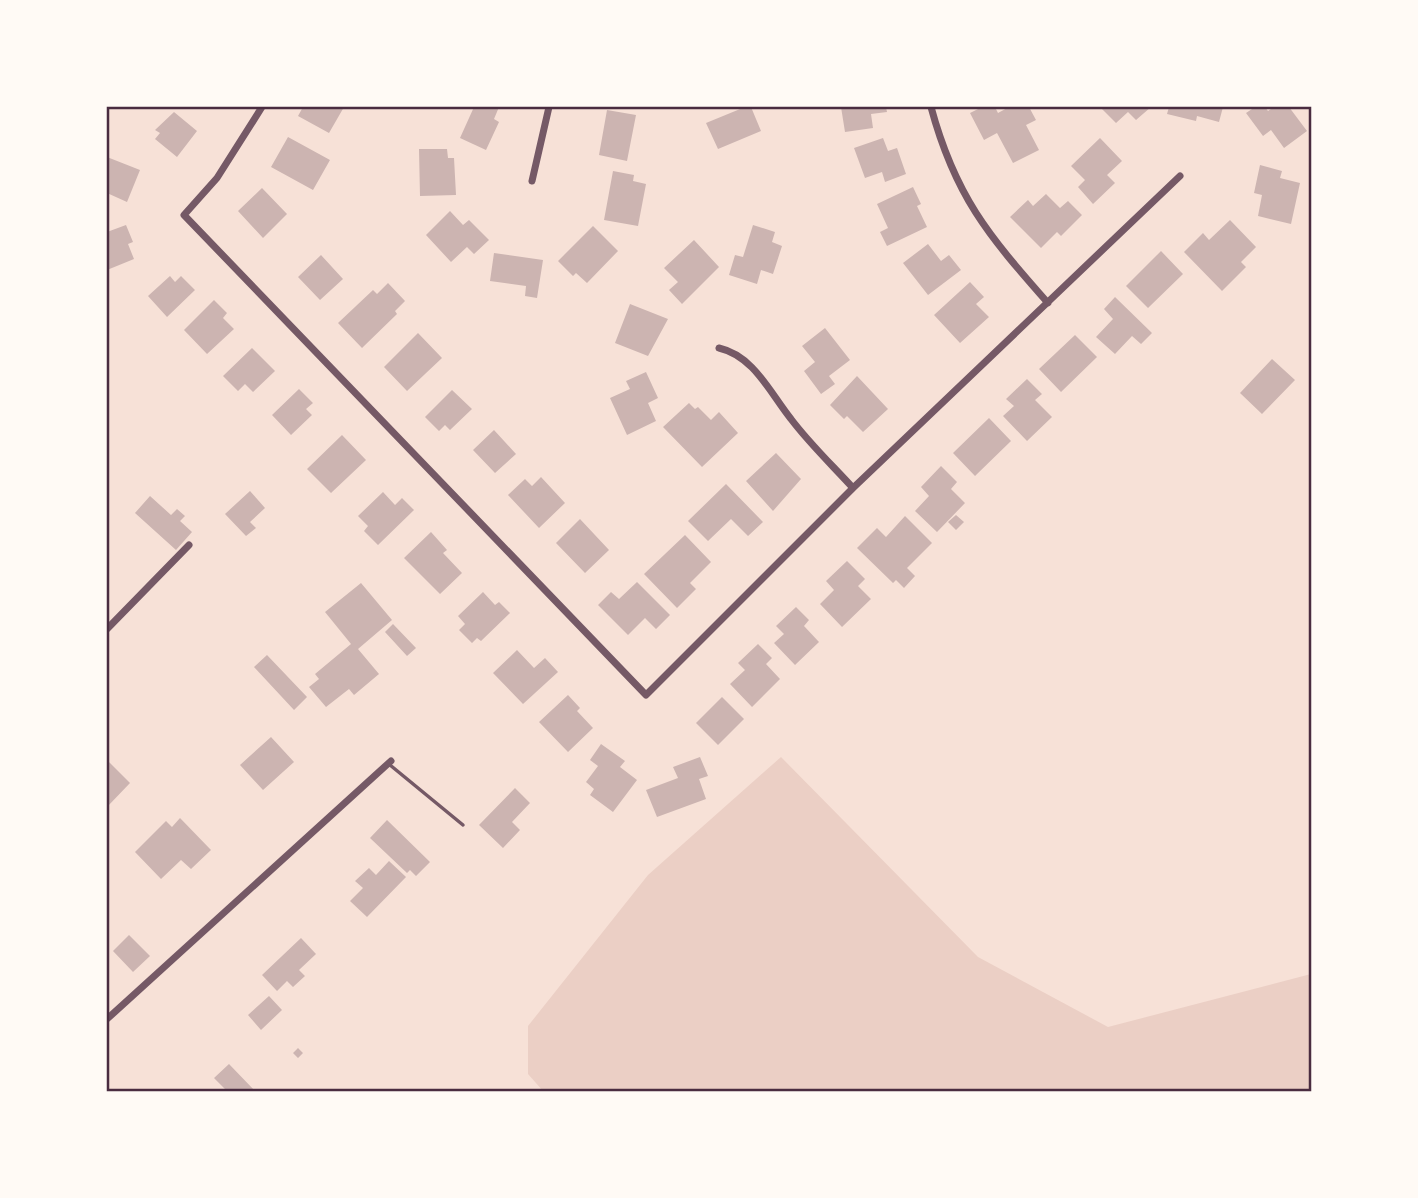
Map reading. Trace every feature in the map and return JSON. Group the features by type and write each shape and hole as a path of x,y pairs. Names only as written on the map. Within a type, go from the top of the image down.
{"street":[{"path":"262,107 217,178 184,215 646,695 853,488 1180,176"},
{"path":"532,181 542,126 549,107"},
{"path":"931,107 941,144 960,189 983,227 1048,303"},
{"path":"719,348 733,351 749,364 791,420 853,488"},
{"path":"107,629 189,545"},
{"path":"107,1019 390,762"}],"lane":[{"path":"390,762 463,825"}],"shaded area":[{"path":"781,757 978,957 1108,1027 1311,974 1311,1091 543,1091 528,1074 528,1026 648,875"}],"building":[{"path":"303,107 344,107 329,133 298,116"},
{"path":"474,107 499,107 494,119 499,122 486,150 460,138"},
{"path":"751,107 761,131 718,149 706,123"},
{"path":"841,107 886,107 887,112 871,114 873,128 845,132"},
{"path":"982,107 995,107 998,113 1009,107 1029,107 1036,120 1026,125 1039,150 1013,163 997,133 984,140 970,113"},
{"path":"1100,107 1151,107 1136,120 1128,112 1116,123"},
{"path":"1169,107 1223,107 1219,122 1197,116 1196,121 1167,114"},
{"path":"1255,107 1265,107 1268,111 1274,107 1289,107 1307,131 1284,148 1271,130 1263,136 1246,113"},
{"path":"607,110 636,115 627,161 599,155"},
{"path":"174,112 197,131 177,157 155,139 160,133 155,130"},
{"path":"288,137 330,160 313,190 271,167"},
{"path":"883,138 888,151 897,148 906,174 885,182 882,172 865,178 854,148"},
{"path":"1100,138 1122,161 1107,175 1115,183 1093,204 1078,187 1085,180 1071,166"},
{"path":"419,149 447,149 448,158 454,158 456,195 420,196"},
{"path":"107,157 140,170 127,202 107,193"},
{"path":"1260,165 1282,171 1280,178 1300,183 1291,224 1258,216 1262,195 1254,193"},
{"path":"613,171 634,175 633,181 646,184 638,226 604,220"},
{"path":"913,187 921,204 917,206 927,227 887,246 880,232 888,228 877,204"},
{"path":"262,188 287,214 263,238 238,211"},
{"path":"1046,194 1060,208 1068,201 1082,215 1061,236 1057,232 1041,248 1010,217 1028,200 1033,206"},
{"path":"450,211 463,225 469,220 489,240 474,254 467,247 451,262 426,235"},
{"path":"1230,220 1256,247 1241,262 1246,267 1222,291 1184,252 1203,233 1209,240"},
{"path":"126,225 133,242 128,244 134,259 107,270 107,232"},
{"path":"753,225 775,232 772,242 782,246 773,274 761,270 757,284 729,275 735,255 743,257"},
{"path":"593,226 618,251 587,283 576,273 573,276 558,261"},
{"path":"694,240 719,267 682,304 669,290 678,282 664,268"},
{"path":"928,244 941,261 949,255 961,270 928,295 903,263"},
{"path":"1161,251 1183,274 1148,308 1126,286"},
{"path":"494,253 543,260 537,298 525,296 526,286 490,281"},
{"path":"321,255 343,279 320,300 298,277"},
{"path":"170,276 175,282 181,276 195,290 167,317 148,296"},
{"path":"970,282 984,297 976,304 989,317 960,343 934,315"},
{"path":"388,283 405,301 395,311 397,314 362,348 338,323 373,290 377,294"},
{"path":"1115,297 1152,333 1141,344 1132,336 1115,354 1096,337 1113,319 1104,309"},
{"path":"214,300 227,313 223,318 234,329 207,354 184,330"},
{"path":"630,304 668,319 648,356 615,343"},
{"path":"825,328 850,360 829,376 835,384 821,394 804,371 815,362 802,346"},
{"path":"418,333 442,358 407,391 384,367"},
{"path":"1075,335 1097,357 1061,392 1039,369"},
{"path":"252,348 275,371 253,392 245,384 238,391 223,376"},
{"path":"1272,359 1295,380 1262,414 1240,393"},
{"path":"646,372 658,398 648,403 656,421 627,435 610,398 630,389 626,381"},
{"path":"857,376 888,409 863,432 847,416 844,419 830,405"},
{"path":"1027,379 1042,394 1035,400 1052,417 1027,441 1003,416 1014,406 1006,399"},
{"path":"299,389 313,403 306,409 312,415 291,435 272,415"},
{"path":"452,390 472,409 450,430 445,425 439,431 425,417"},
{"path":"689,403 695,409 698,407 711,420 719,412 738,433 702,467 663,427"},
{"path":"989,418 1011,441 975,476 953,453"},
{"path":"494,430 516,454 495,473 473,450"},
{"path":"342,435 366,460 331,493 307,469"},
{"path":"776,453 801,479 773,511 746,481"},
{"path":"941,466 957,482 951,489 965,503 937,532 915,511 929,496 921,487"},
{"path":"541,477 565,503 539,528 508,495 525,479 532,486"},
{"path":"726,484 763,522 748,536 731,519 708,541 688,521"},
{"path":"250,491 265,508 250,522 256,528 246,536 225,514"},
{"path":"383,492 395,505 402,498 414,510 378,545 364,531 368,526 358,516"},
{"path":"150,496 171,515 177,509 185,516 180,521 192,532 176,550 135,513"},
{"path":"956,515 964,522 956,530 948,522"},
{"path":"905,516 932,543 907,568 915,576 904,588 896,580 893,583 857,548 877,528 886,537"},
{"path":"580,519 609,550 585,573 556,543"},
{"path":"431,532 447,550 443,553 462,573 440,594 404,558"},
{"path":"685,535 711,562 690,583 696,589 677,608 644,574"},
{"path":"847,561 865,579 858,586 871,599 842,627 820,604 834,590 826,581"},
{"path":"637,582 670,615 656,629 645,618 628,635 598,605 611,592 619,599"},
{"path":"361,583 392,620 358,649 379,674 354,695 349,689 326,707 309,687 319,679 315,674 351,644 325,612"},
{"path":"483,592 495,605 499,602 510,613 481,641 477,638 472,643 459,630 465,624 458,616"},
{"path":"796,607 809,620 804,626 819,642 795,665 774,643 784,634 776,626"},
{"path":"393,624 416,648 407,656 385,632"},
{"path":"758,644 772,658 766,664 780,679 752,707 730,684 745,670 738,663"},
{"path":"517,650 534,668 545,658 558,672 523,704 493,673"},
{"path":"267,655 307,697 294,710 254,667"},
{"path":"568,695 580,708 577,711 593,728 568,752 539,722"},
{"path":"722,697 744,719 718,745 696,723"},
{"path":"271,737 294,762 263,790 240,765"},
{"path":"601,744 625,761 620,767 637,780 613,812 590,795 594,789 586,782 598,766 590,760"},
{"path":"700,757 708,776 699,779 706,799 657,817 646,790 678,778 673,767"},
{"path":"107,762 130,783 107,807"},
{"path":"515,788 530,803 512,822 520,830 503,848 479,825"},
{"path":"180,818 211,850 191,869 181,860 161,879 135,852 166,821 172,827"},
{"path":"387,820 430,862 416,876 410,870 407,873 370,838"},
{"path":"389,861 406,877 367,917 350,901 363,888 355,881 369,868 376,875"},
{"path":"129,935 150,956 133,972 113,951"},
{"path":"301,938 316,954 299,970 305,976 293,987 287,981 277,991 262,975"},
{"path":"269,996 282,1010 261,1030 248,1015"},
{"path":"298,1048 303,1053 298,1058 293,1053"},
{"path":"229,1064 255,1091 227,1091 214,1078"}]}
